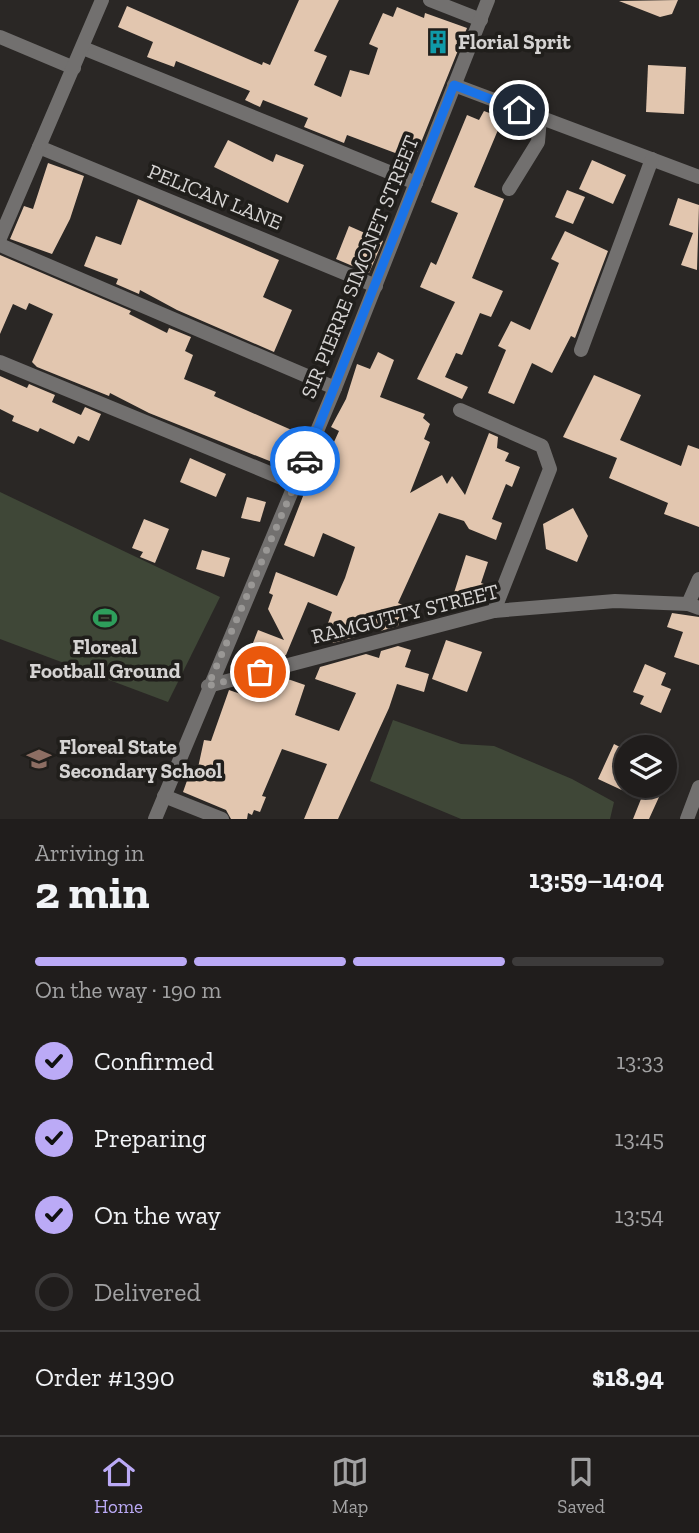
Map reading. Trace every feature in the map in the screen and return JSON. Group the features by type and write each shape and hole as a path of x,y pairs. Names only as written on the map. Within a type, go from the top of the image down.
{"street":[{"path":"0,237 102,0"},
{"path":"430,0 481,20"},
{"name":"SIR PIERRE SIMONET STREET","path":"155,819 208,686 296,484 488,0"},
{"path":"0,37 74,68"},
{"path":"83,48 416,183"},
{"path":"454,85 699,177"},
{"path":"509,189 538,142 540,118"},
{"name":"PELICAN LANE","path":"39,147 376,286"},
{"path":"581,349 652,159"},
{"path":"0,245 335,388"},
{"path":"0,362 296,484"},
{"path":"460,410 541,446 550,469 494,611"},
{"path":"694,606 699,579"},
{"name":"RAMGUTTY STREET","path":"208,686 494,611 615,601 694,606"},
{"path":"687,819 699,787"},
{"path":"164,796 222,819"}],"green space":[{"name":"Floreal Football Ground","path":"0,492 220,597 168,702 0,639"},
{"path":"393,720 461,744 494,746 572,779 614,802 610,819 461,819 370,781"}],"building":[{"path":"299,0 339,0 314,51 327,56 314,85 341,97 350,70 369,75 378,48 369,44 383,13 393,17 397,7 424,18 425,13 467,28 414,160 347,135 344,143 304,127 308,118 263,100 260,107 245,100 250,91 176,61 174,67 147,57 153,42 118,27 127,6 262,65 263,62 270,65"},
{"path":"678,0 672,14 660,17 619,1"},
{"path":"648,65 686,67 684,114 646,112"},
{"path":"484,111 503,118 474,187 504,199 472,278 503,291 491,317 480,313 462,355 456,353 445,377 468,387 462,399 417,379 455,302 420,287 431,262 436,265 458,213 431,202 467,115 479,120"},
{"path":"228,140 273,162 276,154 304,165 288,203 214,167"},
{"path":"592,160 626,175 613,204 579,189"},
{"path":"48,163 84,176 70,219 52,254 10,239 24,206 33,209"},
{"path":"567,190 585,197 573,224 555,217"},
{"path":"678,198 699,205 697,270 681,265 693,233 669,225"},
{"path":"138,199 279,260 263,297 292,310 274,352 177,310 140,290 139,294 116,284 118,279 84,266 96,236 121,245"},
{"path":"349,226 383,241 369,273 336,259"},
{"path":"565,231 608,251 575,338 571,336 552,373 532,363 514,404 488,393 506,350 498,346 511,321 530,330 559,263 551,259"},
{"path":"0,255 131,311 129,314 167,333 169,328 191,337 185,351 193,355 184,379 216,392 214,396 303,435 287,468 149,413 110,393 109,396 37,367 32,362 53,314 29,303 26,310 13,304 0,334"},
{"path":"378,352 394,360 380,397 425,414 423,418 430,424 424,439 430,442 410,493 442,475 447,484 452,476 465,495 489,433 498,437 497,448 509,453 505,461 520,467 512,487 506,484 492,519 502,523 496,540 469,529 464,521 439,513 398,603 405,606 398,626 380,631 359,626 355,637 333,643 322,640 332,612 308,602 286,655 276,658 251,648 258,630 284,640 268,609 273,595 269,593 276,572 337,596 345,578 355,547 323,533 314,557 284,545 305,491 312,495 333,455 329,453 339,431 331,427 346,399 357,364 370,369"},
{"path":"594,375 641,395 620,440 681,466 688,445 699,449 699,527 664,514 668,503 609,478 617,458 563,437"},
{"path":"0,376 27,388 29,384 55,395 52,402 81,415 85,407 101,414 89,441 78,436 74,444 40,428 38,432 12,421 14,416 0,409"},
{"path":"190,458 226,474 216,497 180,482"},
{"path":"247,497 266,502 260,522 241,518"},
{"path":"573,508 588,536 577,562 546,549 543,524"},
{"path":"144,519 169,529 155,563 140,557 143,552 132,548"},
{"path":"202,550 230,558 224,577 196,569"},
{"path":"466,555 488,562 481,583 492,587 486,603 479,605 453,596"},
{"path":"672,613 699,617 699,665 674,657 683,632 667,627"},
{"path":"446,640 482,652 467,692 432,679"},
{"path":"398,646 411,650 405,667 429,674 424,692 397,684 389,708 338,819 304,819 327,764 282,749 262,796 266,797 260,812 254,810 252,815 248,813 247,819 231,819 226,810 183,792 189,775 196,777 204,740 211,741 229,690 261,701 270,680 282,677 305,685 295,715 339,731 356,693 315,679 320,667 366,654 379,658 381,651"},
{"path":"645,664 666,673 661,685 671,689 661,713 640,704 644,696 633,692"},
{"path":"614,744 614,786 598,779"},
{"path":"639,798 659,798 649,819 633,819 641,799"}],"way so far":[{"path":"260,672 208,686 305,461"}],"place":[{"name":"Florial Sprit","path":"438,42"},
{"name":"Floreal Football Ground","path":"105,618"},
{"name":"Floreal State Secondary School","path":"39,759"}],"route":[{"path":"305,461 454,85 519,110"}]}
